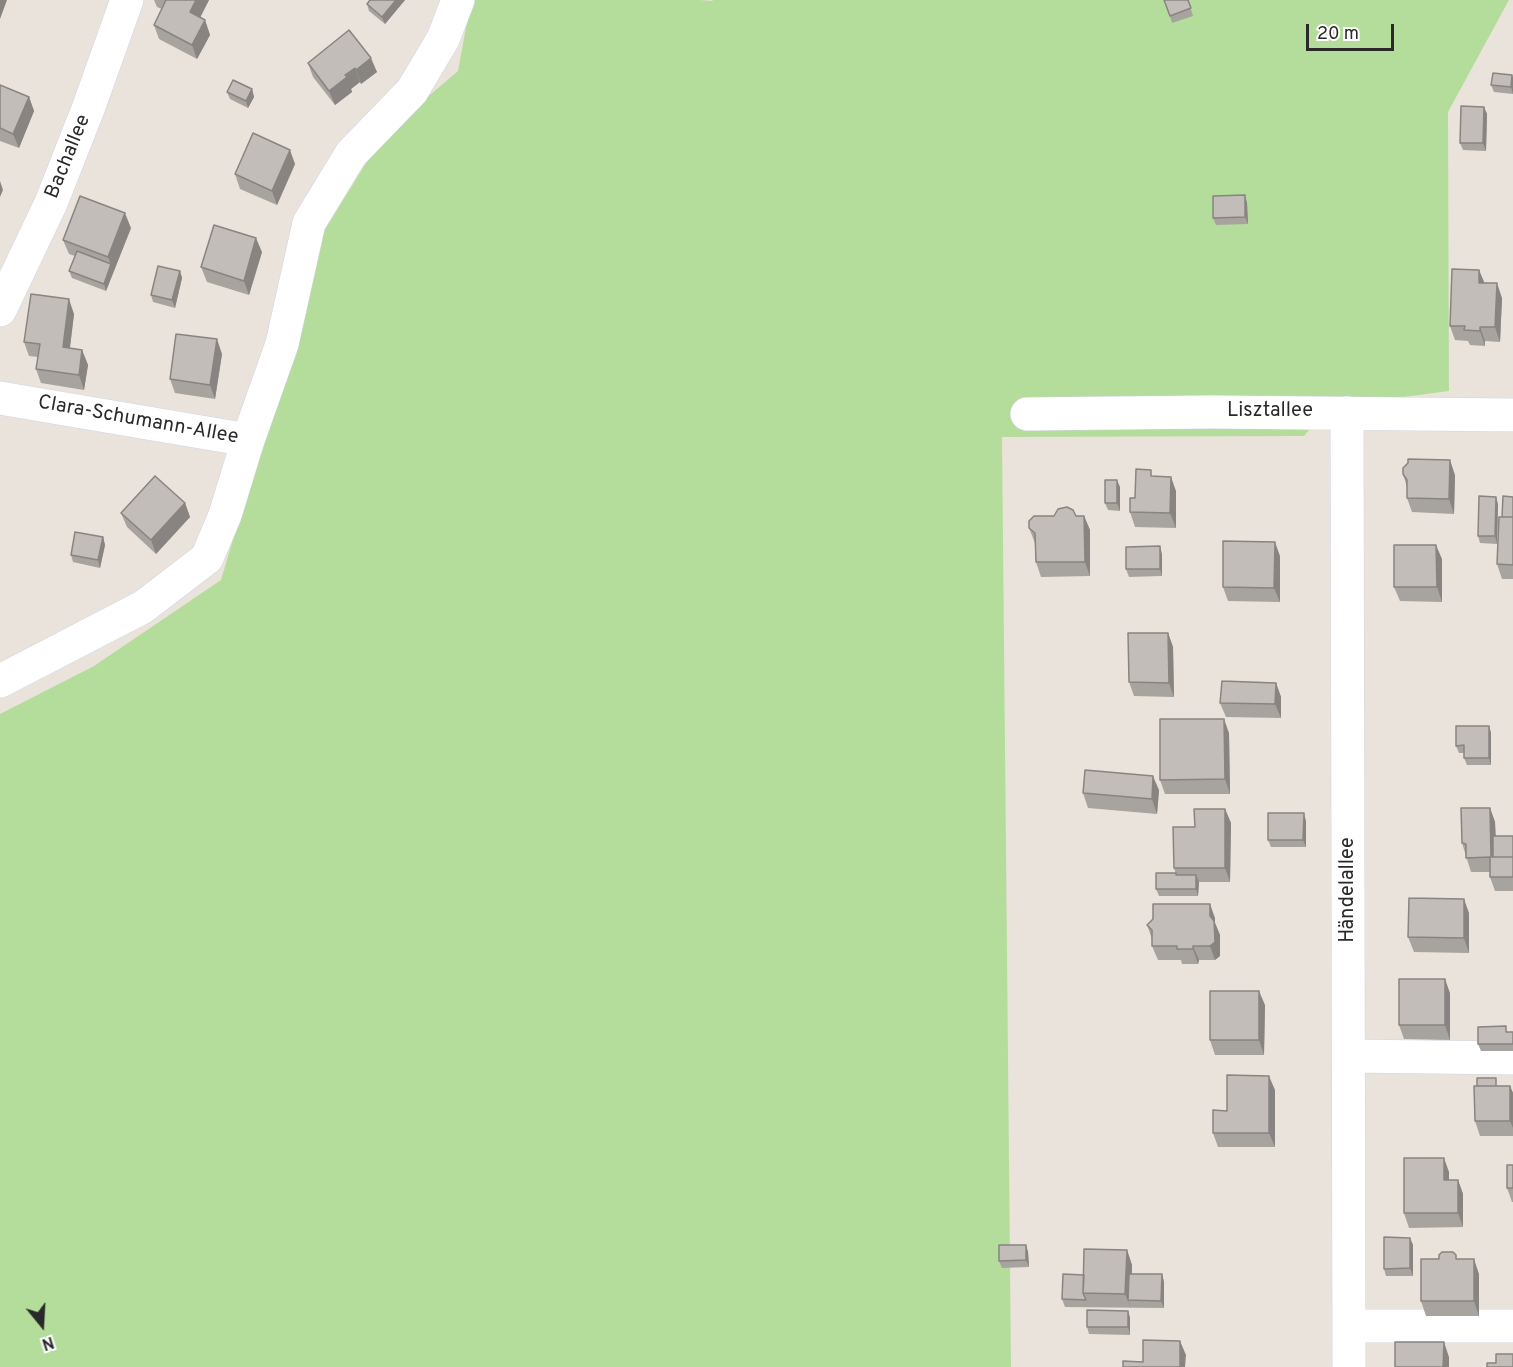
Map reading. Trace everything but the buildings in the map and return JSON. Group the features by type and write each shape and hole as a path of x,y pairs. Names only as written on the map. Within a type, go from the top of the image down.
{"street":[{"name":"Bachallee","path":"0,310 51,203 88,110 126,0"},
{"name":"Clara-Schumann-Allee","path":"0,398 248,440 282,344 309,223 351,154 412,91 443,39 458,0"},
{"name":"Lisztallee","path":"1027,414 1211,412 1513,415"},
{"name":"Händelallee","path":"1347,413 1349,1367"},
{"path":"0,681 143,607 207,558 225,515 248,440"},
{"path":"1349,1056 1513,1058"},
{"path":"1350,1326 1513,1326"}],"green space":[{"path":"471,0 1509,0 1448,112 1449,391 1329,407 1304,436 1002,437 1011,1367 0,1367 0,714 94,666 221,580 284,367 316,244 384,134 458,71"}]}
